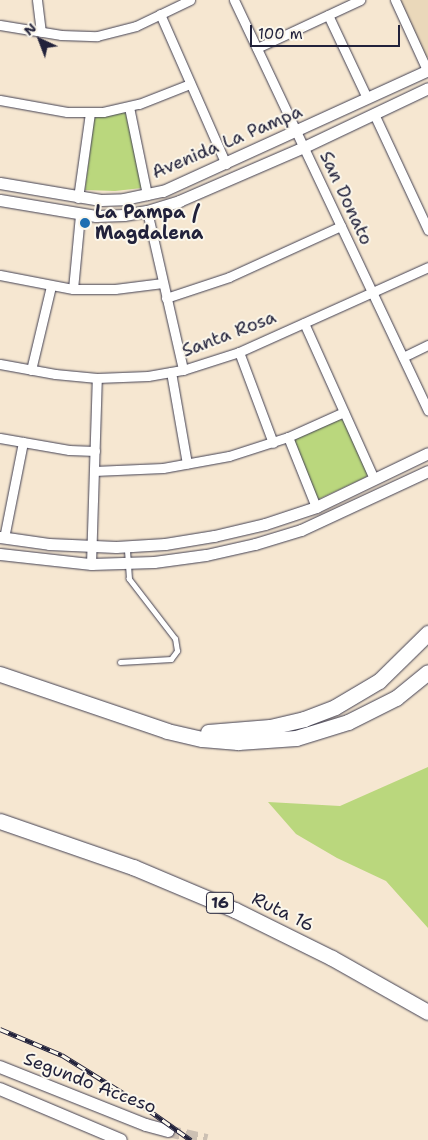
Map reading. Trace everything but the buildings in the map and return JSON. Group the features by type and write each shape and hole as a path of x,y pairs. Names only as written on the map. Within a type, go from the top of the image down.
{"highway":[{"path":"150,726 191,731 233,731 270,727 304,719 350,699 379,681 428,633"},
{"path":"0,674 150,726 185,736 220,741 257,742 296,738 332,728 365,715 396,698 428,672"},
{"name":"Ruta 16","path":"0,821 133,867 235,910 332,958 428,1012"}],"main road":[{"name":"Segundo Acceso","path":"0,1067 138,1122 168,1131"},
{"path":"0,1089 121,1140"}],"street":[{"path":"38,0 41,32"},
{"path":"0,25 73,36 97,36 123,30 190,0"},
{"name":"San Donato","path":"234,0 428,410"},
{"path":"257,48 360,0"},
{"path":"395,0 427,70"},
{"path":"160,14 226,164"},
{"path":"328,15 367,98"},
{"name":"Avenida La Pampa","path":"0,183 78,198 112,200 148,195 175,186 226,164 427,70"},
{"path":"0,100 67,112 90,113 129,107 190,84"},
{"name":"Avenida La Pampa","path":"0,200 80,215 112,216 147,211 179,201 304,147 428,88"},
{"path":"129,107 148,195"},
{"path":"78,198 90,113"},
{"path":"374,114 428,230"},
{"path":"147,211 182,370"},
{"path":"73,289 80,215"},
{"path":"166,298 229,277 341,226"},
{"name":"Santa Rosa","path":"0,364 31,370 97,378 122,378 182,370 238,352 428,267"},
{"path":"0,275 73,289 115,289 163,283"},
{"path":"31,370 51,286"},
{"path":"304,323 374,478"},
{"path":"403,357 428,346"},
{"path":"238,352 272,443"},
{"path":"170,372 187,464"},
{"path":"91,564 97,378"},
{"path":"94,471 139,470 229,456 288,437 344,412"},
{"path":"288,437 316,507"},
{"path":"0,438 69,450 95,451"},
{"path":"23,442 2,537 41,544 92,547 165,544 214,536 265,524 316,507 428,453"},
{"path":"0,554 91,564 128,563 206,555 278,537 324,521 428,471"}],"lane":[{"path":"120,662 171,659 177,651 175,639 132,586 129,579 127,546"}],"shaded area":[{"path":"398,0 428,0 428,57 426,58"}],"green space":[{"path":"123,111 126,114 142,188 115,191 85,190 94,119 100,115"},
{"path":"336,418 344,420 368,473 366,477 319,499 315,497 294,443 296,437"},
{"path":"428,767 428,928 386,881 337,858 296,834 268,802 340,806"}],"tunnel":[{"path":"168,1131 207,1140"}],"railway":[{"path":"0,1029 62,1055 133,1099 191,1140"}],"place":[{"name":"La Pampa / Magdalena","path":"85,223"}]}
